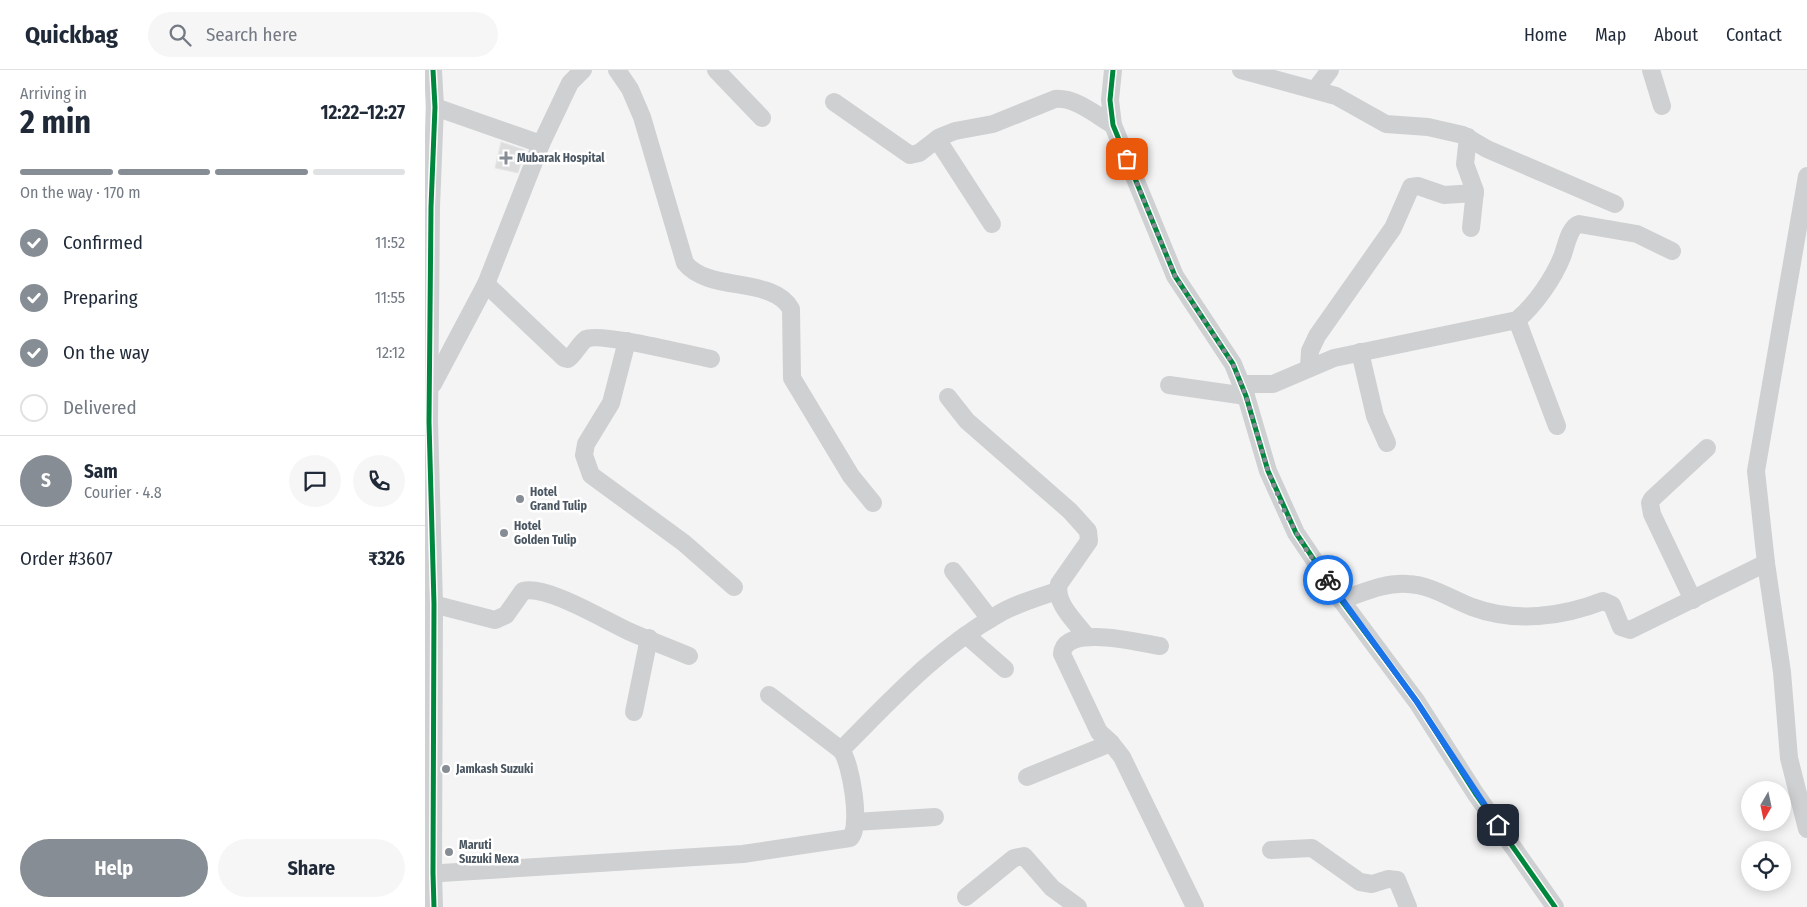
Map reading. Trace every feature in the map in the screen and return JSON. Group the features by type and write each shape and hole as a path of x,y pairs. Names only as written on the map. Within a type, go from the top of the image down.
{"street":[{"path":"433,70 435,106 431,207 431,388 429,422 429,873 434,907"},
{"path":"431,388 486,284 541,144 570,83 583,70"},
{"path":"617,70 631,89 642,117 685,263 690,269 718,281 775,293 788,304 791,309 792,378 851,476 873,503"},
{"path":"715,70 762,118"},
{"path":"1113,70 1110,100 1113,125 1175,276 1221,343 1244,390 1268,471 1284,510 1305,548 1412,695 1475,792 1555,907"},
{"path":"1241,70 1336,96 1386,124 1428,127 1468,137 1487,149 1615,204"},
{"path":"1315,90 1330,70"},
{"path":"1651,70 1662,106"},
{"path":"835,102 910,155 919,153 937,139 955,131 993,124 1055,99 1063,98 1072,102 1113,125"},
{"path":"435,106 541,144"},
{"path":"1468,137 1465,164 1475,193 1471,228"},
{"path":"937,139 992,224"},
{"path":"1807,176 1756,471 1766,563 1782,672 1789,758 1807,829"},
{"path":"1309,368 1310,351 1317,336 1393,228 1411,187 1418,186 1444,195 1475,193"},
{"path":"1169,385 1244,390 1273,384 1309,368 1360,352 1517,320 1533,304 1557,268 1575,225 1584,224 1637,234 1672,250"},
{"path":"486,284 564,358 568,359 573,355 588,338 627,341 711,359"},
{"path":"1517,320 1557,426"},
{"path":"627,341 611,403 586,444 584,455 586,467 591,475 684,543 734,587"},
{"path":"1360,352 1375,416 1387,443"},
{"path":"948,397 967,421 1070,511 1088,531 1089,541 1059,584 1057,591 1059,600 1087,637"},
{"path":"1693,600 1652,514 1650,503 1707,448"},
{"path":"1341,600 1382,587 1408,584 1438,592 1485,611 1530,616 1564,614 1603,601 1612,605 1621,627 1630,630 1766,563"},
{"path":"953,571 990,620"},
{"path":"430,603 495,620 506,615 523,591 534,591 571,603 614,625 689,656"},
{"path":"841,750 913,679 966,635 1019,604 1057,591"},
{"path":"966,635 1005,669"},
{"path":"1160,646 1100,637 1087,637 1068,642 1064,645 1062,654 1099,732 1111,743 1126,765 1195,907"},
{"path":"634,712 649,638"},
{"path":"429,873 743,854 843,841 853,836 855,822 851,770 846,756 841,750 769,696"},
{"path":"1027,777 1111,743"},
{"path":"855,822 935,817"},
{"path":"1271,850 1313,848 1360,882 1372,884 1388,879 1397,880 1408,907"},
{"path":"966,898 1013,858 1025,856 1052,888 1078,907"}],"building":[{"path":"501,142 525,150 518,173 495,168"}],"cycle path":[{"path":"433,70 435,107 431,207 429,422 434,604 434,907"},
{"path":"1113,70 1110,100 1113,125 1175,276 1233,364 1246,396 1268,471 1296,533 1341,600 1417,702 1475,793 1555,907"}],"way so far":[{"path":"1127,159 1175,276 1221,343 1242,384 1262,453 1284,510 1305,548 1328,580"}],"place":[{"name":"Mubarak Hospital","path":"506,158"},
{"name":"Hotel Grand Tulip","path":"520,499"},
{"name":"Hotel Golden Tulip","path":"504,533"},
{"name":"Jamkash Suzuki","path":"446,769"},
{"name":"Maruti Suzuki Nexa","path":"449,852"}],"route":[{"path":"1328,580 1417,702 1498,825"}]}
